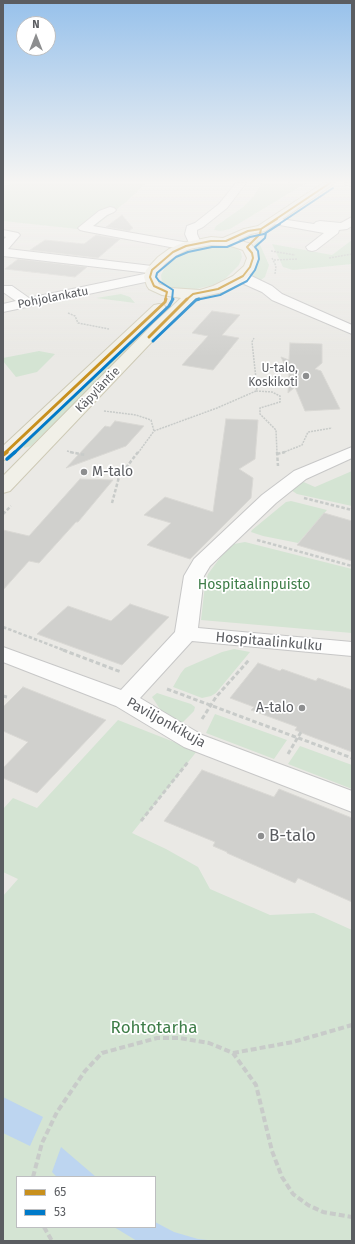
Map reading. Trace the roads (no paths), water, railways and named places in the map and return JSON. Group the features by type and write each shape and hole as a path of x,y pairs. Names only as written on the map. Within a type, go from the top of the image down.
{"main road":[{"path":"221,241 190,245 173,252 156,282 193,294 223,287 243,276 250,268 253,258 252,253 247,247 238,243 221,241"},
{"path":"247,247 253,241"},
{"name":"Käpyläntie","path":"3,455 165,302 167,298 156,282"},
{"name":"Käpyläntie","path":"3,487 159,326 193,294"}],"street":[{"path":"160,241 190,245 190,241"},
{"path":"312,247 320,241"},
{"path":"3,252 98,263 156,282"},
{"path":"98,263 112,253"},
{"path":"243,276 249,281 267,289 277,297"},
{"name":"Pohjolankatu","path":"3,308 103,288 156,282"},
{"path":"223,287 241,289 277,297 352,330"},
{"path":"7,289 27,303"},
{"path":"125,700 186,634 194,576 201,563 274,495 300,475 352,452"},
{"name":"Hospitaalinkulku","path":"186,634 352,649"},
{"name":"Paviljonkikuja","path":"3,654 125,700 193,741 352,802"}],"water":[{"path":"3,1097 43,1117 30,1146 3,1133"},
{"path":"61,1147 95,1176 56,1176 52,1172"},
{"path":"156,1223 174,1232 198,1239 217,1241 137,1241 116,1228 156,1228"}],"place":[{"name":"U-talo, Koskikoti","path":"306,376"},
{"name":"M-talo","path":"84,472"},
{"name":"A-talo","path":"302,708"},
{"name":"B-talo","path":"261,836"}],"park label":[{"name":"Hospitaalinpuisto","path":"254,585"},
{"name":"Rohtotarha","path":"154,1028"}]}
